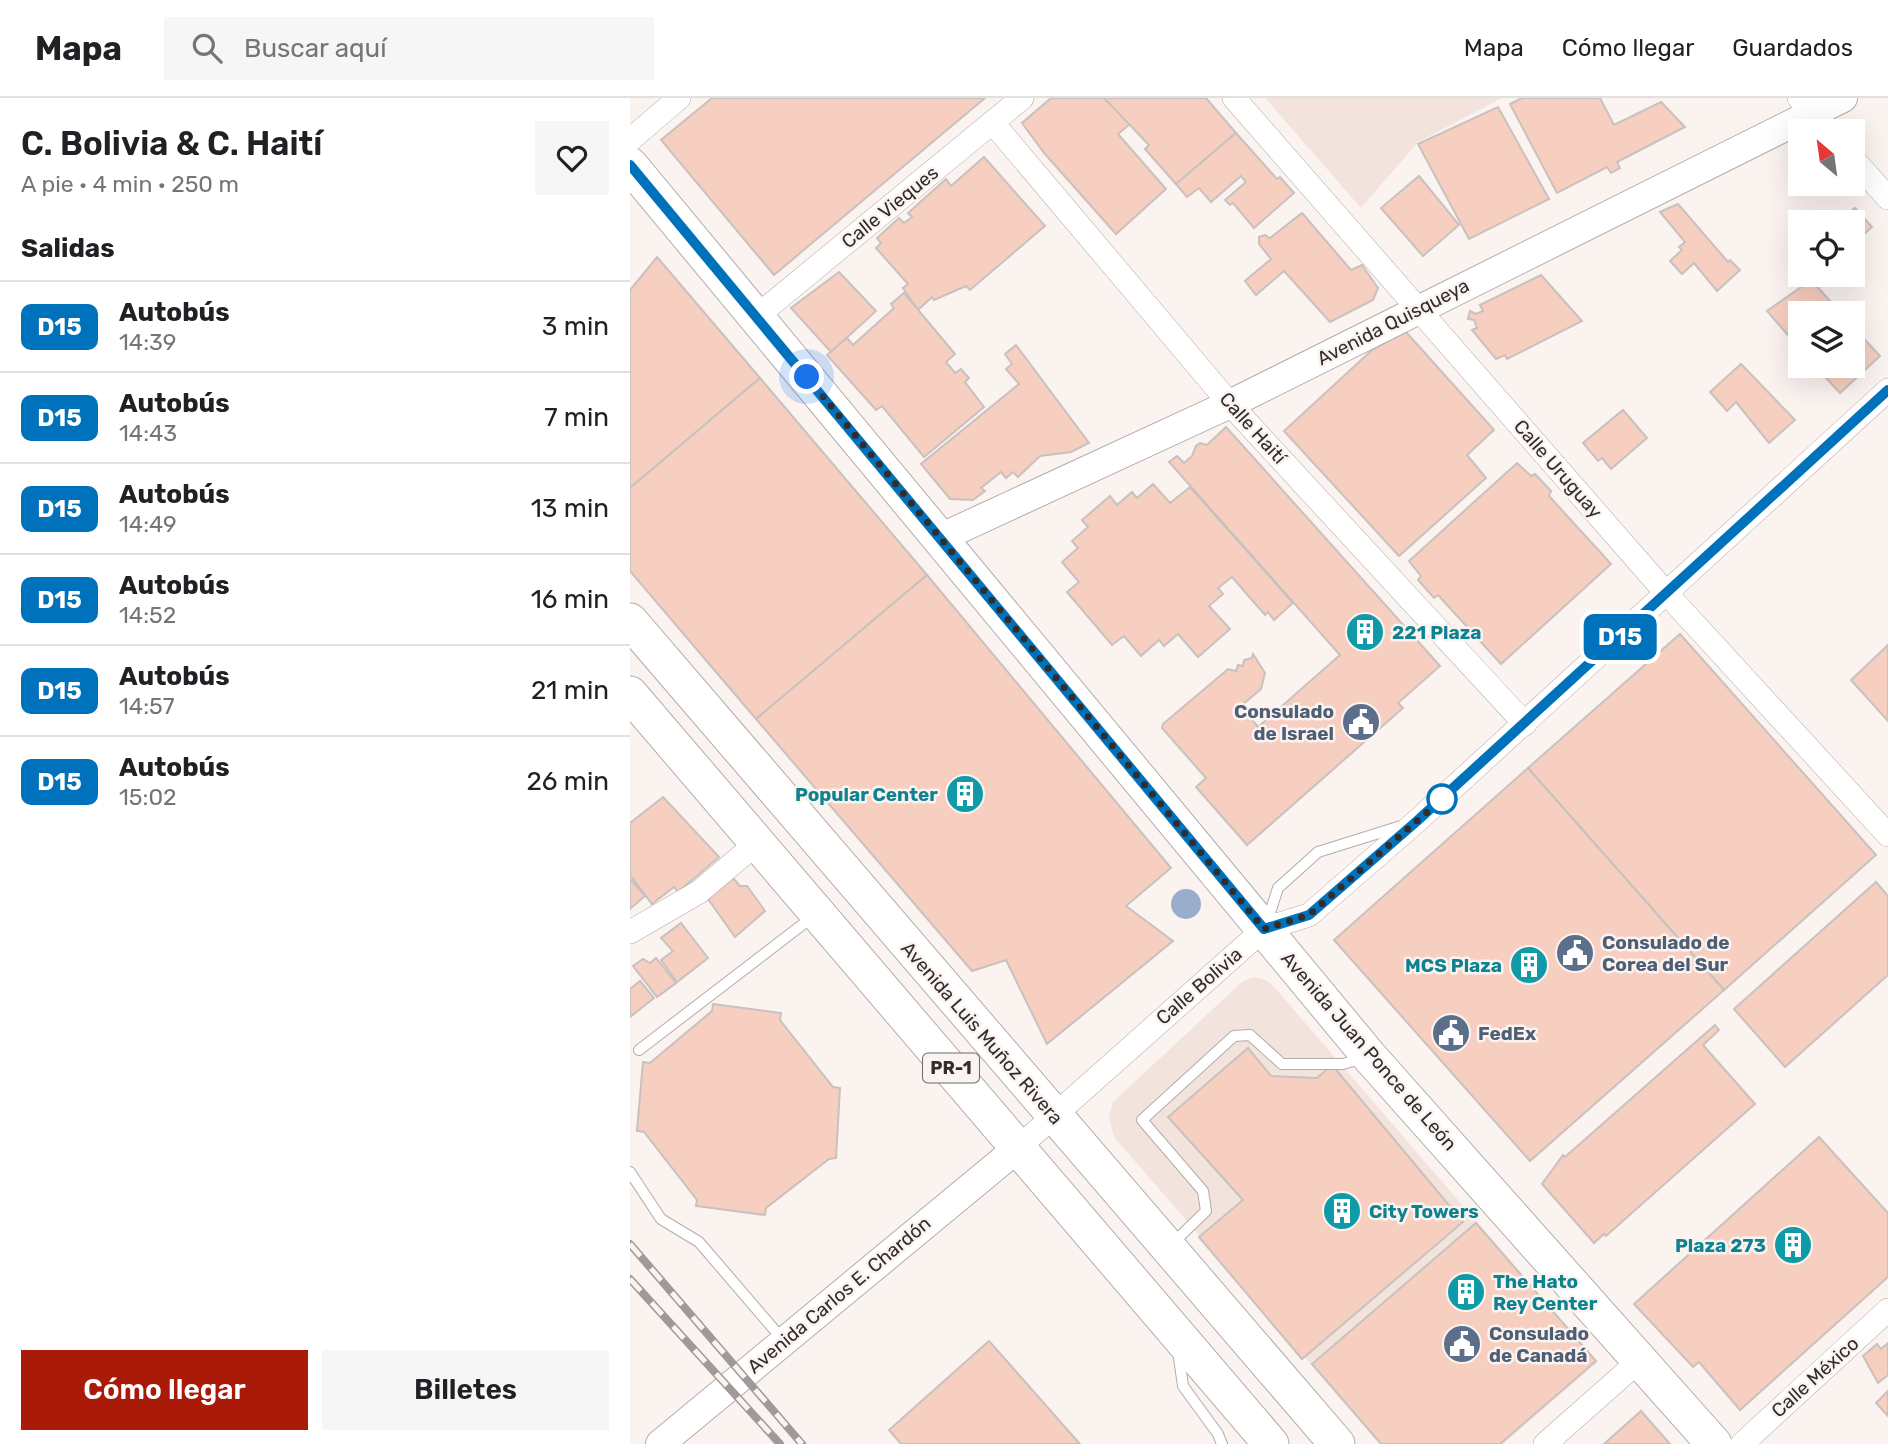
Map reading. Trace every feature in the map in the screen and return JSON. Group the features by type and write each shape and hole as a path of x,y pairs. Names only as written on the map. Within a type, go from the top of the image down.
{"main road":[{"name":"Avenida Juan Ponce de León","path":"630,165 1369,1056 1714,1444"},
{"name":"Avenida Luis Muñoz Rivera","path":"630,621 1337,1444"},
{"name":"PR-1","path":"630,694 1270,1444"}],"street":[{"path":"630,140 679,98"},
{"name":"Calle Vieques","path":"757,316 1022,98"},
{"name":"Calle Uruguay","path":"1234,98 1667,594 1888,835"},
{"name":"Avenida Quisqueya","path":"940,538 1230,404 1843,98"},
{"name":"Calle Haití","path":"993,123 1230,404 1525,724"},
{"path":"1866,173 1888,198"},
{"name":"Calle Bolivia","path":"1018,1147 1264,929 1309,915 1525,724 1888,390"},
{"path":"630,932 699,892 757,843"},
{"name":"Avenida Carlos E. Chardón","path":"660,1444 1018,1147"},
{"name":"Calle México","path":"1742,1444 1888,1310"},
{"path":"1545,1444 1640,1360"}],"lane":[{"path":"1264,929 1278,888 1318,852 1417,821"},
{"path":"639,1050 817,913"},
{"path":"1168,1249 1206,1211 1203,1191 1142,1120 1234,1036 1250,1035 1282,1064 1343,1064 1369,1056"},
{"path":"630,1172 661,1219 699,1242 784,1341"},
{"path":"1174,1331 1183,1387 1222,1444"}],"shaded area":[{"path":"1265,98 1502,98 1418,142 1361,208"},
{"path":"1253,977 1266,980 1275,988 1598,1362 1503,1444 1380,1444 1114,1137 1109,1117 1113,1102 1243,981"}],"water":[{"path":"1186,889 1197,893 1201,904 1197,915 1186,919 1175,915 1171,904 1175,893"}],"building":[{"path":"712,98 985,98 774,275 661,140"},
{"path":"1051,98 1104,98 1130,124 1118,134 1166,189 1116,234 1045,154 1022,123"},
{"path":"1104,98 1206,98 1236,133 1176,184 1145,149 1149,145"},
{"path":"1522,98 1600,98 1614,125 1661,102 1685,127 1617,162 1620,168 1611,173 1607,167 1557,193 1510,104"},
{"path":"1498,107 1549,199 1469,239 1418,144"},
{"path":"1236,133 1277,179 1280,177 1294,193 1254,228 1233,203 1230,205 1225,200 1246,182 1241,176 1211,202 1199,188 1187,197 1176,184"},
{"path":"984,157 1045,226 970,290 966,286 934,300 932,297 918,310 903,288 908,284 876,248 881,243 877,238 899,218 904,223 912,217 908,213 946,179 951,186"},
{"path":"1419,176 1459,225 1423,256 1381,208"},
{"path":"1678,204 1728,262 1730,260 1740,270 1717,291 1694,263 1682,274 1670,261 1682,250 1679,247 1685,242 1660,212"},
{"path":"1302,213 1351,270 1362,265 1378,288 1373,300 1330,322 1284,271 1256,295 1245,281 1271,259 1259,244 1259,237 1265,235 1270,238"},
{"path":"1865,219 1872,227 1865,233"},
{"path":"657,257 760,378 630,488 630,290"},
{"path":"839,272 876,311 831,352 791,308"},
{"path":"1541,275 1582,321 1507,359 1505,355 1496,359 1472,330 1477,328 1474,320 1468,319 1470,311 1476,314 1483,311 1480,305"},
{"path":"1801,287 1817,287 1830,301 1788,301 1788,335 1767,311"},
{"path":"904,293 955,354 946,362 955,373 961,369 969,378 965,382 984,407 924,457 882,406 876,410 827,355 847,338 853,345 894,308 891,304"},
{"path":"1406,332 1494,430 1467,455 1486,478 1399,556 1284,431 1373,349"},
{"path":"1865,340 1880,356 1865,370"},
{"path":"1016,345 1089,443 1071,452 1040,456 1018,477 1013,472 1006,478 1001,472 981,488 985,491 973,500 950,499 921,464 1019,384 1006,369 1012,364 1005,354"},
{"path":"1741,364 1795,420 1769,443 1736,402 1727,411 1710,392"},
{"path":"760,378 927,575 756,719 630,571 630,488"},
{"path":"1826,378 1856,378 1840,393"},
{"path":"1623,410 1647,438 1611,469 1602,458 1598,461 1583,443"},
{"name":"221 Plaza","path":"1226,427 1440,666 1398,703 1403,708 1247,845 1196,787 1206,778 1162,728 1163,724 1228,669 1236,671 1238,665 1243,666 1244,660 1252,658 1253,654 1265,673 1261,689 1241,706 1258,727 1340,655 1169,462 1177,456 1184,463 1192,456 1196,446 1200,443 1207,445"},
{"path":"1517,463 1531,476 1535,474 1551,491 1549,496 1611,564 1501,664 1438,595 1434,598 1418,580 1421,576 1409,561"},
{"path":"1153,484 1170,503 1190,487 1293,603 1274,620 1268,612 1265,615 1232,577 1218,588 1223,594 1209,606 1230,629 1198,657 1178,634 1164,646 1159,640 1141,656 1124,636 1112,645 1067,592 1079,582 1062,562 1078,548 1072,541 1088,527 1082,520 1110,496 1117,505 1132,492 1137,498"},
{"name":"Popular Center","path":"927,575 1171,868 1126,906 1173,941 1047,1044 1006,960 972,971 756,719"},
{"path":"1680,634 1876,855 1724,990 1528,768"},
{"path":"1888,645 1888,721 1851,680"},
{"name":"MCS Plaza","path":"1528,768 1724,990 1530,1161 1334,940"},
{"path":"663,797 719,857 678,892 674,887 652,904 630,875 630,823"},
{"path":"733,878 740,886 747,886 765,911 735,937 708,899"},
{"path":"630,879 645,896 630,909"},
{"path":"1876,882 1888,896 1888,975 1785,1067 1734,1009"},
{"path":"681,923 708,958 677,982 661,960 673,951 661,938"},
{"path":"656,958 676,983 657,997 633,966 643,959 650,963"},
{"path":"640,981 654,998 630,1017 630,989"},
{"path":"713,1004 781,1013 780,1020 833,1087 840,1088 836,1158 829,1159 766,1208 765,1215 696,1206 697,1200 644,1132 637,1131 643,1062 650,1063 712,1011"},
{"path":"1715,1025 1719,1030 1703,1045 1755,1104 1606,1236 1604,1234 1594,1243 1542,1184 1563,1155 1565,1157"},
{"name":"City Towers","path":"1248,1048 1271,1076 1317,1078 1332,1065 1463,1222 1302,1359 1199,1237 1243,1200 1168,1117"},
{"name":"Plaza 273","path":"1819,1137 1888,1213 1888,1277 1740,1410 1699,1362 1693,1367 1634,1304"},
{"name":"The Hato Rey Center","path":"1476,1223 1596,1361 1500,1444 1381,1444 1312,1364"},
{"path":"989,1341 1080,1444 901,1444 889,1430"},
{"path":"1888,1343 1888,1375 1878,1383 1863,1356 1877,1344 1881,1349"},
{"path":"1888,1391 1888,1416 1876,1403"},
{"path":"1641,1411 1670,1444 1604,1444"}],"railway":[{"path":"630,1244 802,1444"},
{"path":"630,1279 780,1444"}],"bus line":[{"name":"D15","path":"630,165 1264,929 1309,915 1417,821 1888,390"}],"place":[{"name":"221 Plaza","path":"1365,632"},
{"name":"Consulado de Israel","path":"1361,722"},
{"name":"Popular Center","path":"965,794"},
{"name":"Consulado de Corea del Sur","path":"1575,953"},
{"name":"MCS Plaza","path":"1529,965"},
{"name":"FedEx","path":"1451,1033"},
{"name":"City Towers","path":"1342,1211"},
{"name":"Plaza 273","path":"1793,1245"},
{"name":"The Hato Rey Center","path":"1466,1292"},
{"name":"Consulado de Canadá","path":"1462,1344"}],"route":[{"path":"807,377 1264,929 1309,915 1442,799"}]}
